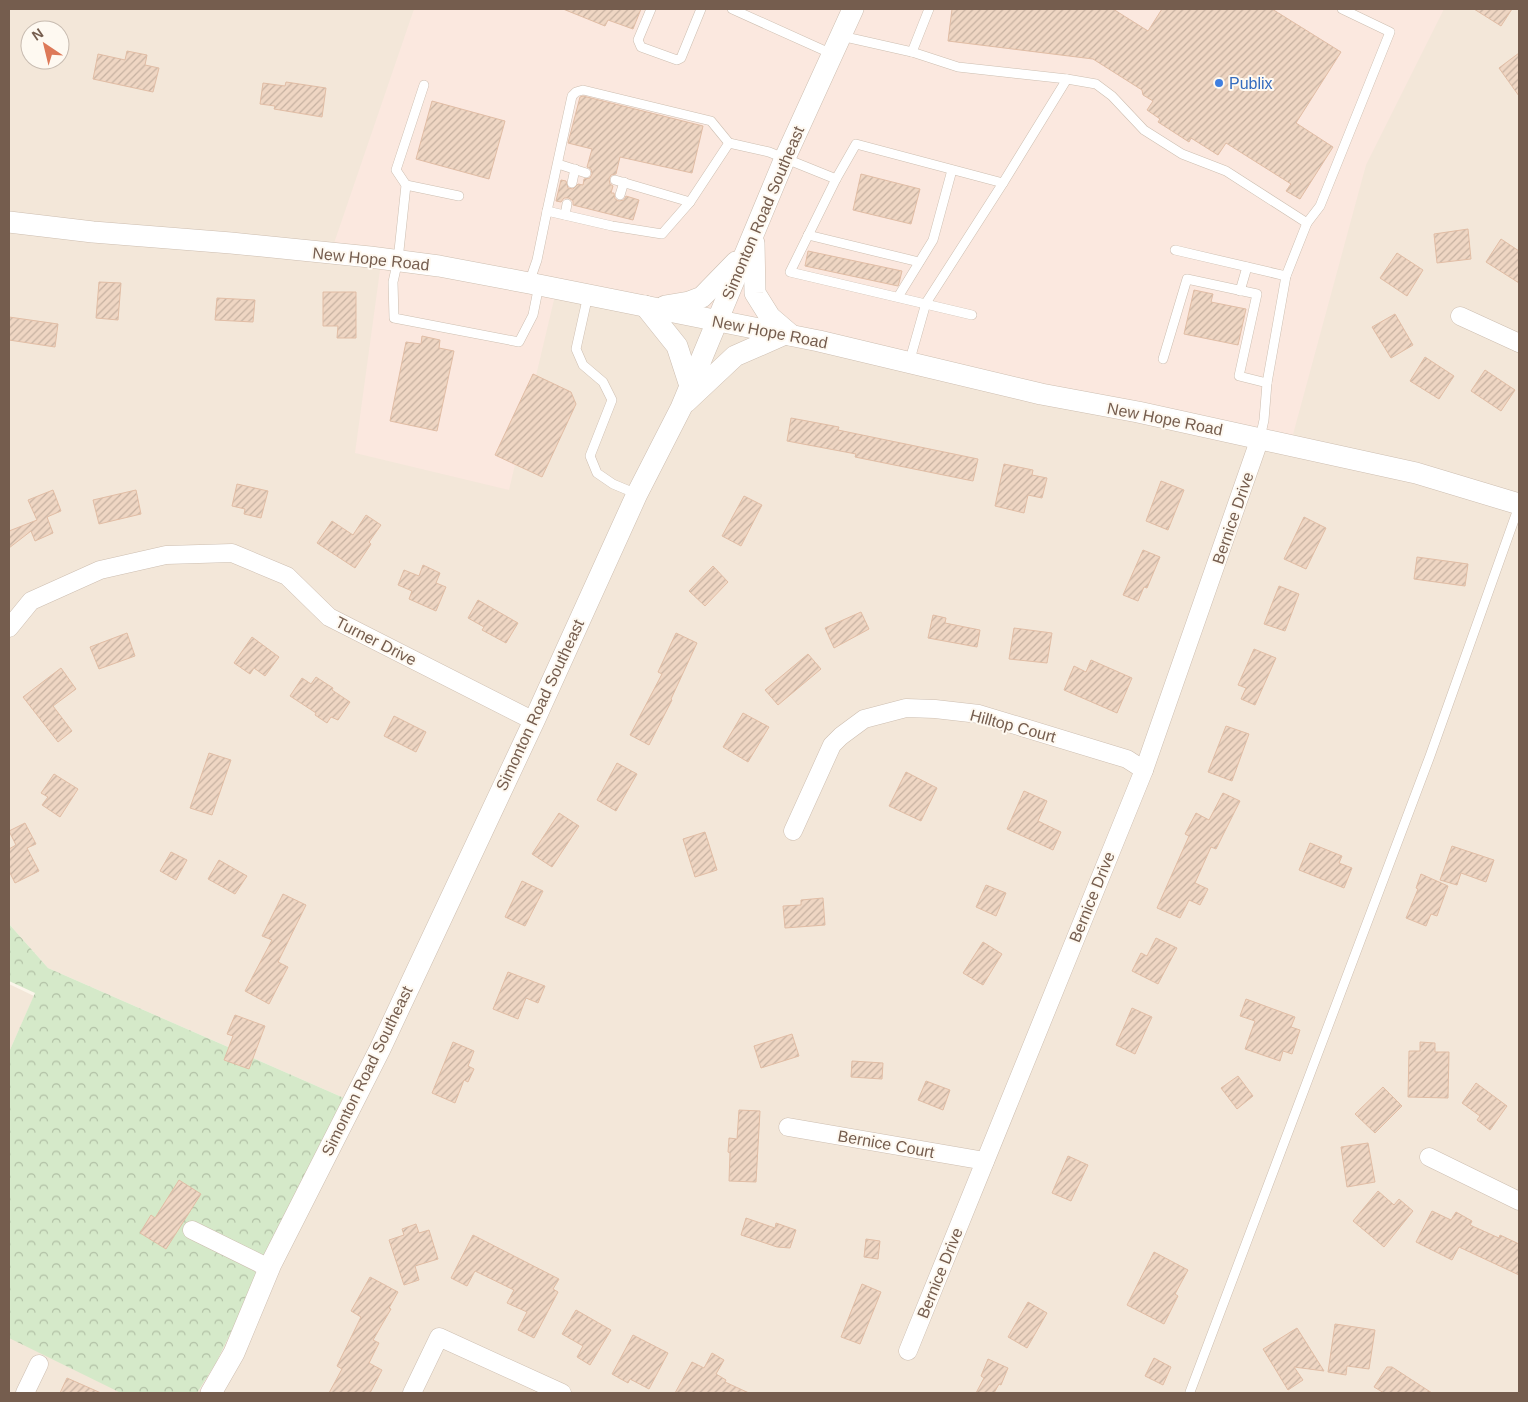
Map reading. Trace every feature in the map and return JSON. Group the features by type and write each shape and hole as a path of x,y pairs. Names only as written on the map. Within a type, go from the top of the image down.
{"street":[{"name":"Simonton Road Southeast","path":"212,1393 234,1353 269,1268 380,1049 638,494 680,408 785,158 853,9"},
{"name":"New Hope Road","path":"9,222 93,232 231,243 398,260 534,284 819,341 1041,394 1260,438 1416,473 1519,505"},
{"path":"690,386 677,346 650,307 688,302 702,296 750,243"},
{"path":"680,408 735,356 788,336 770,317 755,293 750,243"},
{"path":"1460,316 1519,343"},
{"name":"Bernice Drive","path":"908,1351 1144,770 1260,438"},
{"name":"Turner Drive","path":"9,628 31,601 100,570 166,555 232,553 287,576 329,617 534,721"},
{"name":"Hilltop Court","path":"792,831 832,745 864,719 906,708 979,714 1118,758 1127,759 1144,770"},
{"name":"Bernice Court","path":"788,1127 985,1161"},
{"path":"1429,1157 1519,1200"},
{"path":"192,1230 269,1268"},
{"path":"412,1393 439,1337 562,1393"},
{"path":"25,1393 39,1364"}],"lane":[{"path":"651,9 638,40 641,47 677,60 701,9"},
{"path":"732,9 836,45 912,52 958,67 1096,84 1112,96 1144,130 1182,154 1226,171 1307,223"},
{"path":"912,52 929,9"},
{"path":"1260,438 1264,420 1267,383 1286,276 1307,223 1320,206 1390,32 1342,9"},
{"path":"909,364 926,303 1067,79"},
{"path":"424,84 396,170 406,185 398,260 393,282 394,318 519,342 533,315 537,260 572,96 576,92 583,90 711,121 729,143 769,152 836,179"},
{"path":"547,211 612,226 662,234 690,202 729,143"},
{"path":"972,315 790,272 836,179 856,144 1003,183"},
{"path":"558,164 586,173"},
{"path":"572,183 575,169"},
{"path":"898,296 933,240 952,170"},
{"path":"620,195 619,181 690,202"},
{"path":"406,185 459,196"},
{"path":"565,215 568,204"},
{"path":"587,220 590,209"},
{"path":"612,226 615,216"},
{"path":"808,235 920,262"},
{"path":"1175,250 1286,276"},
{"path":"1240,291 1247,267"},
{"path":"1164,359 1187,279 1257,294 1239,376 1267,383"},
{"path":"588,295 576,350 583,365 603,382 612,400 590,456 597,472 612,484 638,494"},
{"path":"1190,1392 1430,756 1519,505"}],"shaded area":[{"path":"9,9 1519,9 1519,1393 197,1393 216,1363 344,1098 48,968 9,924"},
{"path":"414,9 1444,9 1366,165 1288,453 702,307 557,287 509,490 355,453 381,263 330,255"},
{"path":"9,984 34,996 9,1052"},
{"path":"9,1335 123,1393 9,1393"}],"green space":[{"path":"9,924 48,968 344,1098 216,1363 197,1393 121,1393 9,1338 9,1052 35,993 9,981"}],"building":[{"path":"563,9 641,9 633,29 608,20 605,26"},
{"path":"952,9 1113,9 1148,31 1162,9 1272,9 1341,52 1296,123 1333,147 1300,199 1286,191 1291,184 1226,143 1218,155 1191,138 1189,142 1158,122 1160,119 1147,110 1153,101 1143,95 1142,90 1093,59 948,41"},
{"path":"1474,9 1512,9 1501,26"},
{"path":"127,51 147,55 145,65 159,68 153,92 93,79 98,54 125,60"},
{"path":"1519,53 1519,96 1499,68"},
{"path":"286,82 326,88 322,117 274,109 275,106 260,104 263,83 285,86"},
{"path":"583,96 703,126 692,173 620,157 616,174 611,175 609,179 610,184 613,186 611,193 614,193 615,199 619,201 624,200 626,196 639,200 633,220 573,205 573,201 569,198 564,198 561,202 556,201 561,180 566,181 568,188 573,189 578,184 583,185 584,179 590,178 592,174 591,169 587,167 592,149 568,143 580,97"},
{"path":"432,101 505,121 489,179 416,159"},
{"path":"861,174 920,189 911,224 853,210"},
{"path":"1468,229 1471,259 1437,263 1434,234"},
{"path":"1501,239 1519,251 1519,283 1486,262"},
{"path":"808,251 902,271 898,286 805,266"},
{"path":"1397,253 1423,270 1407,296 1380,278"},
{"path":"99,282 121,283 118,320 96,318"},
{"path":"1194,290 1213,294 1211,302 1246,309 1238,345 1184,334"},
{"path":"323,292 356,292 356,338 337,338 338,326 323,326"},
{"path":"217,298 255,300 253,322 215,320"},
{"path":"1395,314 1413,345 1391,358 1372,327"},
{"path":"9,317 58,324 55,347 9,340"},
{"path":"422,336 440,340 439,348 454,351 437,431 390,421 406,342 421,344"},
{"path":"1425,357 1454,376 1439,399 1410,381"},
{"path":"1485,370 1515,390 1501,411 1471,391"},
{"path":"533,374 571,392 576,404 542,477 495,455"},
{"path":"791,418 839,427 838,430 978,459 973,481 855,457 856,454 787,441"},
{"path":"1004,464 1033,470 1032,475 1047,478 1042,498 1028,495 1024,513 995,506"},
{"path":"1161,481 1184,490 1168,530 1146,521"},
{"path":"237,484 268,491 261,518 244,514 245,509 232,506"},
{"path":"53,490 61,511 47,517 53,533 35,541 31,531 9,548 9,531 37,520 28,500"},
{"path":"136,490 141,514 99,524 93,500"},
{"path":"744,496 762,505 741,546 722,536"},
{"path":"366,515 381,525 355,568 317,543 332,521 353,535"},
{"path":"1304,517 1326,528 1306,569 1284,559"},
{"path":"1143,550 1160,557 1147,588 1144,587 1138,601 1123,595"},
{"path":"1417,557 1468,564 1465,586 1414,579"},
{"path":"423,565 440,573 436,583 446,587 436,611 409,599 412,591 398,585 404,570 419,576"},
{"path":"713,566 728,582 705,606 689,591"},
{"path":"1279,586 1299,594 1285,631 1264,624"},
{"path":"478,600 518,623 506,643 482,630 484,627 468,618"},
{"path":"861,612 869,629 834,648 825,628"},
{"path":"933,615 946,618 945,623 980,630 977,647 928,638"},
{"path":"1014,628 1052,633 1047,663 1009,659"},
{"path":"127,633 135,656 99,669 90,647"},
{"path":"676,633 697,643 672,700 649,745 630,735 662,674 658,672"},
{"path":"252,637 279,657 265,676 254,668 250,674 234,663"},
{"path":"1254,649 1276,658 1255,705 1241,699 1246,688 1238,685"},
{"path":"808,654 821,669 778,705 765,690"},
{"path":"1091,660 1132,678 1117,713 1064,690 1074,666 1086,672"},
{"path":"61,668 76,689 53,706 72,731 58,742 23,697"},
{"path":"316,677 350,702 338,720 331,717 327,723 315,715 316,713 290,696 302,678 311,684"},
{"path":"743,713 769,727 748,762 723,747"},
{"path":"394,716 426,732 416,752 384,736"},
{"path":"1226,726 1249,734 1232,781 1208,772"},
{"path":"209,753 231,760 212,815 190,808"},
{"path":"617,763 637,774 616,811 597,800"},
{"path":"906,772 937,788 921,821 889,806"},
{"path":"54,774 78,789 60,817 42,805 48,797 41,793"},
{"path":"1024,791 1047,801 1038,821 1061,832 1053,850 1007,829"},
{"path":"1223,793 1240,801 1216,849 1211,847 1195,883 1208,889 1200,905 1189,900 1180,918 1157,908 1189,836 1185,834 1196,813 1209,820"},
{"path":"559,813 579,826 552,867 532,854"},
{"path":"25,823 36,844 27,848 39,871 15,883 9,871 9,849 16,845 9,831"},
{"path":"705,832 717,870 695,877 683,839"},
{"path":"1310,843 1342,856 1339,863 1352,868 1344,888 1299,870"},
{"path":"1452,846 1494,860 1486,882 1461,873 1457,885 1440,880"},
{"path":"171,852 187,860 176,880 160,871"},
{"path":"219,860 247,876 235,894 208,879"},
{"path":"1421,874 1448,886 1437,916 1431,914 1426,926 1406,918 1418,889 1416,888"},
{"path":"522,881 543,891 525,926 505,917"},
{"path":"986,885 1006,893 996,916 976,907"},
{"path":"283,894 306,905 278,962 288,967 269,1004 245,991 272,940 262,936"},
{"path":"823,898 825,925 785,928 783,906 801,905 801,900"},
{"path":"1156,938 1177,948 1158,984 1132,971 1141,953 1147,956"},
{"path":"983,942 1002,954 983,985 963,973"},
{"path":"508,972 545,986 538,1003 526,998 518,1019 493,1009"},
{"path":"1246,999 1295,1017 1291,1027 1300,1030 1292,1054 1283,1051 1280,1061 1245,1049 1255,1021 1240,1016"},
{"path":"1132,1008 1152,1017 1135,1054 1116,1045"},
{"path":"235,1015 265,1026 249,1069 224,1060 233,1036 227,1034"},
{"path":"792,1034 799,1056 761,1068 754,1046"},
{"path":"453,1042 474,1051 468,1066 474,1069 468,1082 464,1080 455,1103 432,1093"},
{"path":"1420,1042 1435,1043 1435,1052 1449,1052 1448,1098 1408,1097 1409,1051 1420,1051"},
{"path":"852,1061 883,1063 882,1079 851,1077"},
{"path":"1238,1076 1253,1096 1237,1109 1221,1088"},
{"path":"926,1081 950,1090 943,1110 918,1100"},
{"path":"1476,1083 1507,1106 1490,1130 1477,1120 1480,1116 1462,1103"},
{"path":"1383,1087 1402,1106 1375,1133 1355,1114"},
{"path":"739,1110 760,1111 756,1182 729,1181 729,1138 737,1139"},
{"path":"1368,1143 1375,1182 1347,1187 1341,1147"},
{"path":"1068,1156 1088,1165 1071,1201 1052,1193"},
{"path":"179,1180 201,1194 166,1249 140,1233 151,1215 155,1218"},
{"path":"1378,1191 1394,1205 1399,1199 1413,1211 1384,1247 1353,1221"},
{"path":"1432,1211 1451,1220 1456,1212 1472,1221 1470,1225 1499,1238 1500,1235 1519,1244 1519,1275 1459,1247 1452,1260 1416,1242"},
{"path":"746,1218 775,1228 776,1223 796,1230 790,1248 777,1247 741,1235"},
{"path":"416,1224 419,1233 429,1230 438,1259 415,1266 419,1280 404,1285 389,1240 404,1235 402,1229"},
{"path":"473,1235 559,1279 553,1289 558,1292 534,1338 518,1330 527,1312 507,1303 514,1290 475,1271 467,1286 451,1278"},
{"path":"866,1239 880,1241 878,1259 864,1257"},
{"path":"1154,1252 1188,1270 1175,1294 1178,1296 1164,1324 1127,1305"},
{"path":"370,1277 398,1292 389,1308 391,1309 373,1340 379,1343 369,1363 382,1370 370,1393 329,1393 342,1369 337,1366 361,1317 351,1311"},
{"path":"862,1284 881,1292 860,1344 841,1337"},
{"path":"1028,1302 1047,1313 1027,1348 1008,1337"},
{"path":"576,1310 611,1330 590,1365 577,1357 583,1346 562,1334"},
{"path":"1335,1324 1375,1330 1369,1369 1347,1366 1346,1375 1328,1372"},
{"path":"1297,1328 1324,1371 1294,1367 1303,1380 1288,1390 1263,1349"},
{"path":"633,1335 668,1353 649,1389 630,1379 628,1383 612,1374"},
{"path":"712,1353 724,1360 716,1374 726,1380 725,1382 749,1393 675,1393 692,1362 704,1368"},
{"path":"1154,1358 1171,1367 1163,1385 1145,1376"},
{"path":"988,1359 1008,1368 1001,1385 999,1384 994,1393 976,1393 984,1378 981,1376"},
{"path":"1387,1367 1392,1367 1432,1393 1384,1393 1374,1387"},
{"path":"67,1378 101,1393 60,1393"}],"place":[{"name":"Publix","path":"1219,83"}]}
